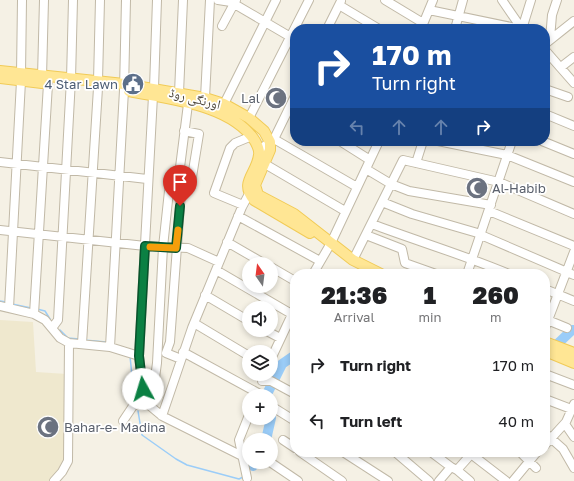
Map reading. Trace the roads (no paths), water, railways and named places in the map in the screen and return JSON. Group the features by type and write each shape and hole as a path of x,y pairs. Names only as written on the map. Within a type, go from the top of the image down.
{"main road":[{"name":"اورنگی روڈ","path":"0,71 21,77 124,87 153,92 180,93 205,98 224,104 249,118 272,140"},
{"name":"اورنگی روڈ","path":"0,78 21,77"},
{"name":"اورنگی روڈ","path":"153,92 220,113 233,119 241,124 252,136 259,150"},
{"path":"252,190 265,164 272,140"},
{"path":"259,150 259,155 248,185 252,190 258,195 294,214 329,245 360,269"},
{"path":"329,245 371,269"},
{"path":"550,348 574,362"},
{"path":"559,352 574,354"}],"street":[{"path":"10,304 21,77 22,0"},
{"path":"34,310 44,167 44,0"},
{"path":"52,328 58,320 71,83 73,0"},
{"path":"83,341 98,85 100,0"},
{"path":"110,344 117,243 124,87 126,0"},
{"path":"157,0 139,356 144,401 162,416 242,456"},
{"path":"180,93 183,0"},
{"path":"205,98 210,0"},
{"path":"218,0 235,2 290,36"},
{"path":"224,104 276,0"},
{"path":"299,24 309,0"},
{"path":"385,0 419,24"},
{"path":"423,24 433,0"},
{"path":"456,24 463,0"},
{"path":"501,0 518,24"},
{"path":"523,24 530,0"},
{"path":"550,28 552,15 557,0"},
{"path":"222,26 235,2"},
{"path":"329,24 340,2 372,24"},
{"path":"429,10 497,24"},
{"path":"550,39 574,21"},
{"path":"249,118 290,43"},
{"path":"550,55 574,83"},
{"path":"561,67 574,58"},
{"path":"550,91 568,97"},
{"path":"177,191 188,104"},
{"path":"259,150 272,140 290,114"},
{"path":"550,116 574,126"},
{"path":"184,132 199,134 191,182"},
{"path":"243,205 214,193 230,148 252,136"},
{"path":"272,140 357,187"},
{"path":"550,144 574,154"},
{"path":"348,146 370,160"},
{"path":"317,269 377,146"},
{"path":"416,163 421,146"},
{"path":"463,146 507,155 574,182"},
{"path":"469,269 510,146"},
{"path":"354,260 403,160 498,182 574,214"},
{"path":"0,162 147,179"},
{"path":"265,164 345,211"},
{"path":"366,169 391,184 409,191 490,208 574,246"},
{"path":"162,416 182,356 205,295 238,216 252,190"},
{"path":"154,385 158,363 163,247 169,191 177,191 181,192 170,342 166,353 182,356 247,389"},
{"path":"382,202 412,214 481,234 570,273"},
{"path":"238,216 320,261"},
{"path":"372,224 497,269"},
{"path":"0,230 145,246 188,248 290,311"},
{"path":"366,235 402,249 405,262 423,269"},
{"path":"227,242 253,257"},
{"path":"550,313 558,294 570,273 574,252"},
{"path":"278,271 290,278"},
{"path":"550,291 574,301"},
{"path":"205,295 242,317"},
{"path":"0,306 10,304 34,310 45,320 60,338 69,343 83,341 110,344 139,356"},
{"path":"277,345 290,320"},
{"path":"194,323 242,352"},
{"path":"550,323 567,328"},
{"path":"54,481 62,472 68,460 69,343"},
{"path":"550,376 574,385"},
{"path":"261,389 268,381"},
{"path":"271,381 290,391"},
{"path":"123,421 133,406 144,401"},
{"path":"550,401 573,408 565,424 552,439 563,449 573,464"},
{"path":"278,410 290,418"},
{"path":"565,424 574,437"},
{"path":"242,456 239,440 245,425"},
{"path":"282,440 290,445"},
{"path":"307,457 342,481"},
{"path":"351,457 388,481"},
{"path":"401,457 429,481"},
{"path":"439,457 470,481"},
{"path":"439,481 467,457"},
{"path":"477,457 506,481"},
{"path":"524,457 536,468"},
{"path":"513,481 532,457"},
{"path":"278,467 298,481"},
{"path":"246,469 249,480"}],"waterway":[{"path":"0,301 6,302"},
{"path":"12,304 31,308"},
{"path":"37,309 45,311 50,319"},
{"path":"60,330 68,338 79,339"},
{"path":"550,351 572,330 574,330"},
{"path":"84,340 106,342"},
{"path":"130,356 134,396"},
{"path":"270,389 282,364 290,358"},
{"path":"138,411 142,435 176,459 187,465 239,479 243,477"},
{"path":"268,433 269,425"}],"place":[{"name":"4 Star Lawn","path":"133,84"},
{"name":"Lal","path":"276,98"},
{"name":"Al-Habib","path":"477,188"},
{"name":"Bahar-e- Madina","path":"48,427"}]}
